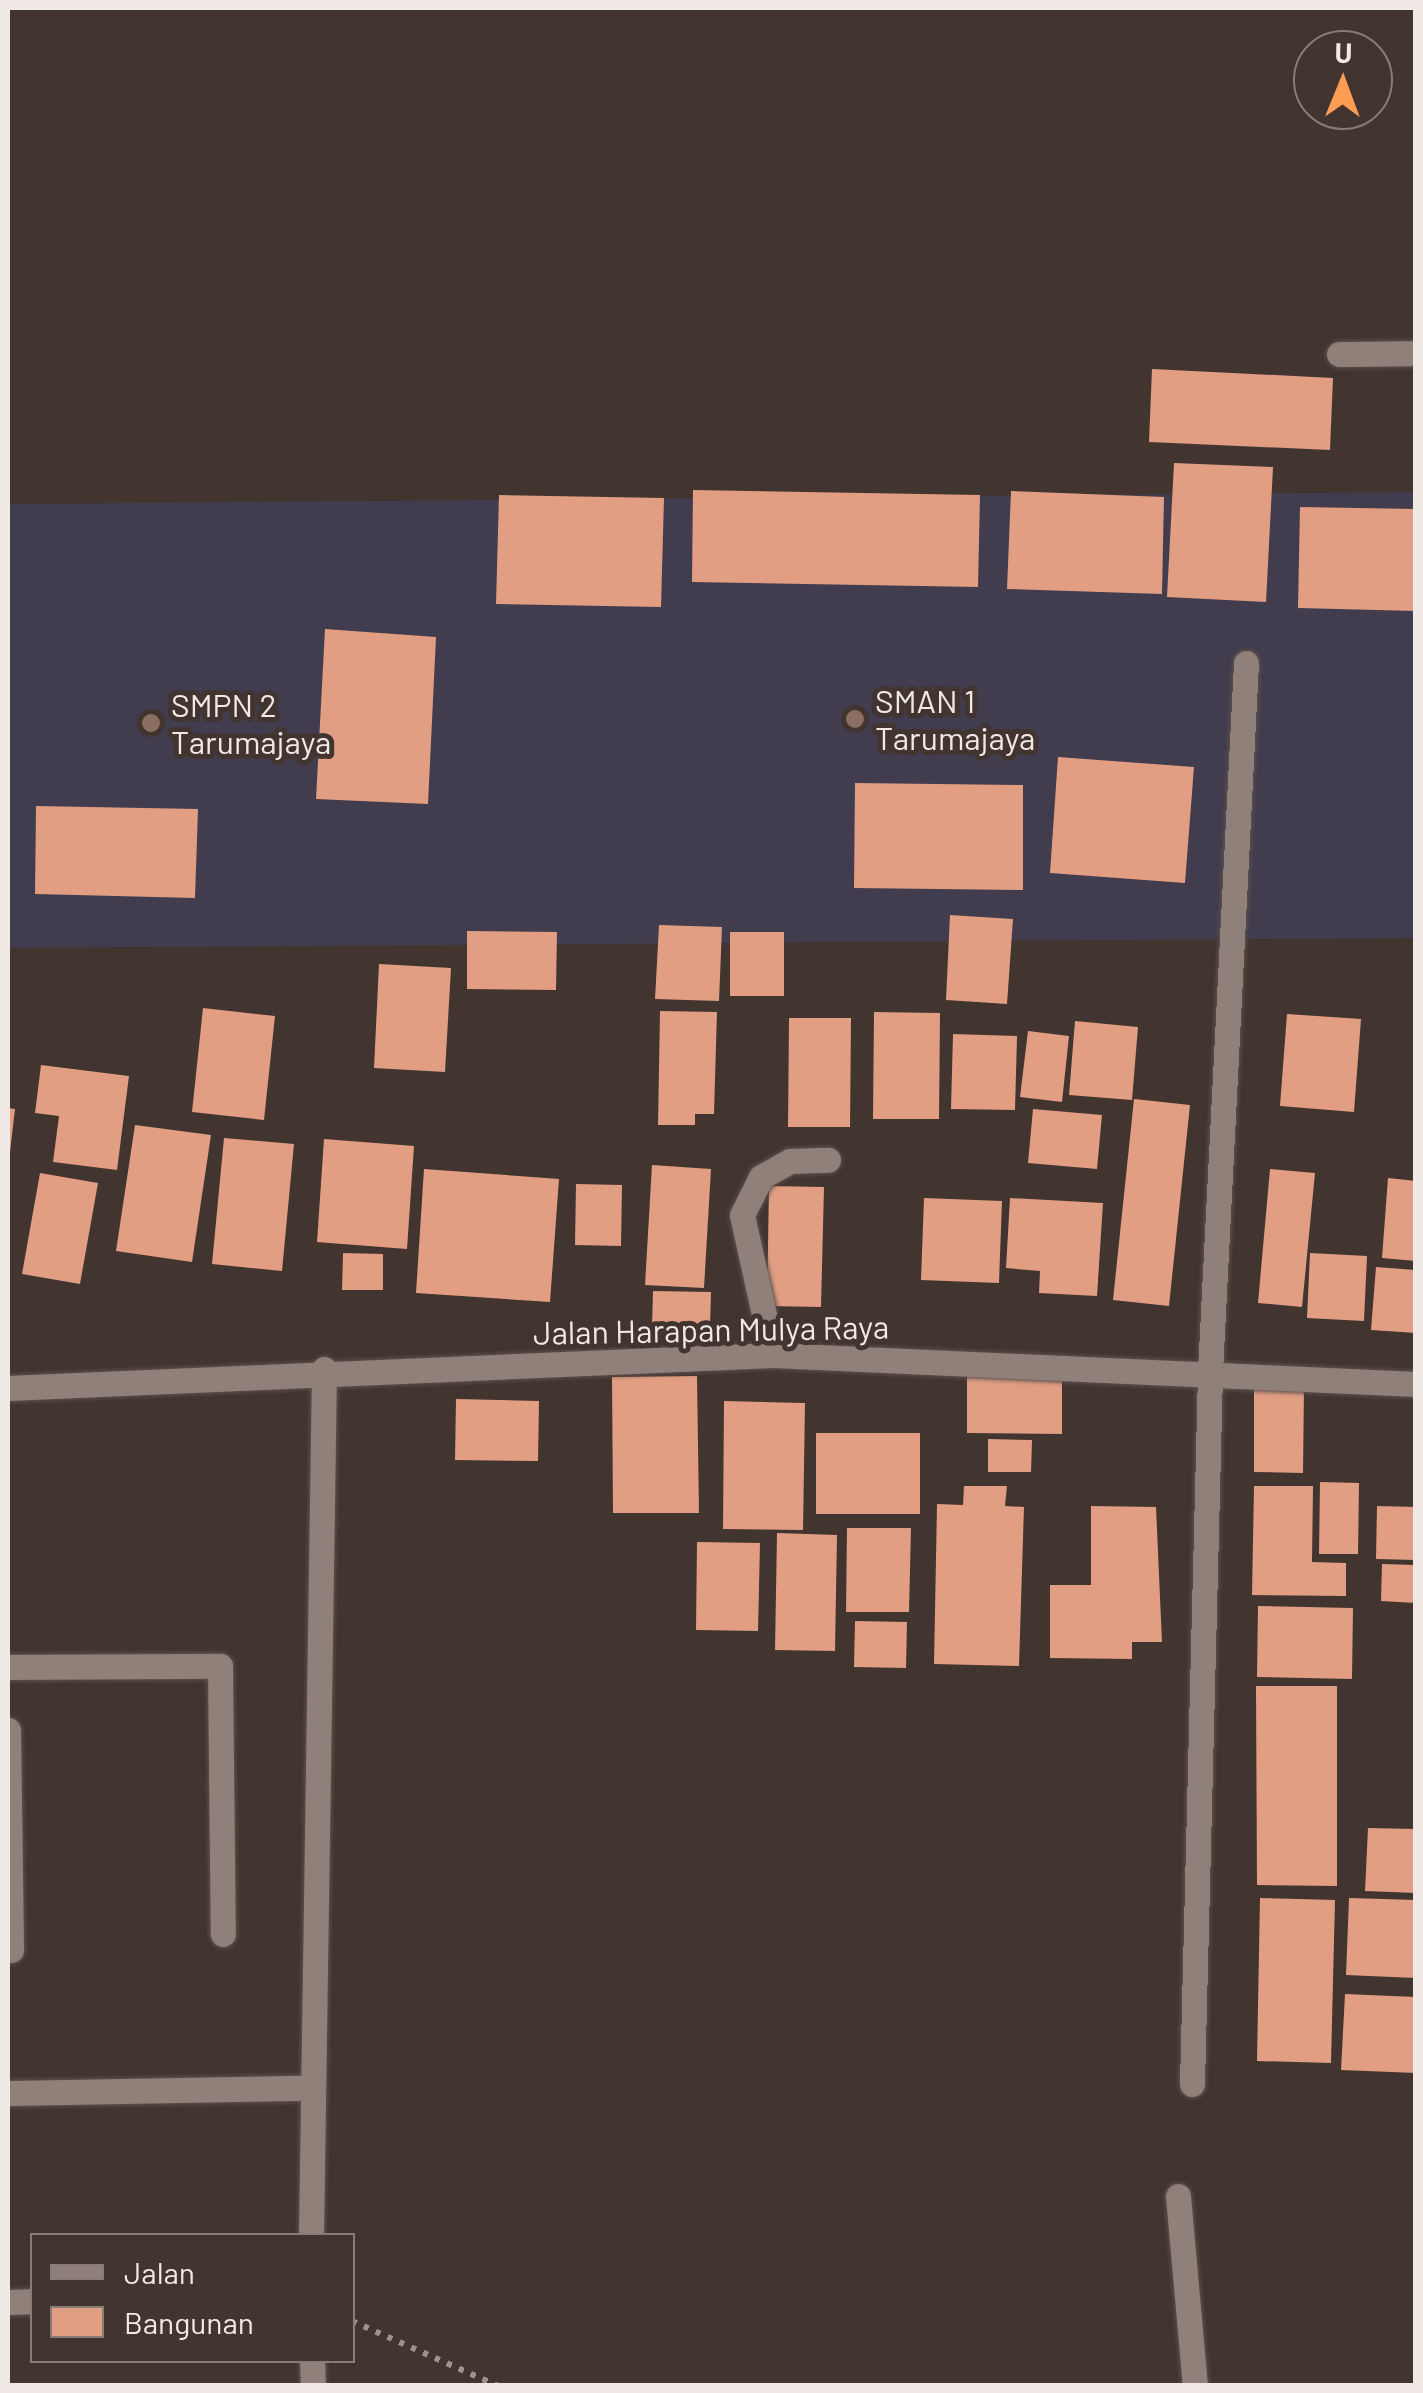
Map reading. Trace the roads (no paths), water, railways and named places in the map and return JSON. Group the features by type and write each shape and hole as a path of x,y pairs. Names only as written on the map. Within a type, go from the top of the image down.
{"street":[{"path":"1339,354 1416,354"},
{"path":"1192,2084 1210,1371 1246,663"},
{"path":"773,1355 742,1214 761,1177 790,1162 828,1160"},
{"name":"Jalan Harapan Mulya Raya","path":"8,1388 324,1369 773,1355 1210,1371 1416,1384"},
{"path":"310,2233 308,2088 324,1369"},
{"path":"8,1667 220,1666 223,1934"},
{"path":"8,1730 11,1950"},
{"path":"8,2094 308,2088"},
{"path":"1178,2196 1194,2386"}],"place":[{"name":"SMAN 1 Tarumajaya","path":"855,719"},
{"name":"SMPN 2 Tarumajaya","path":"151,723"}]}
